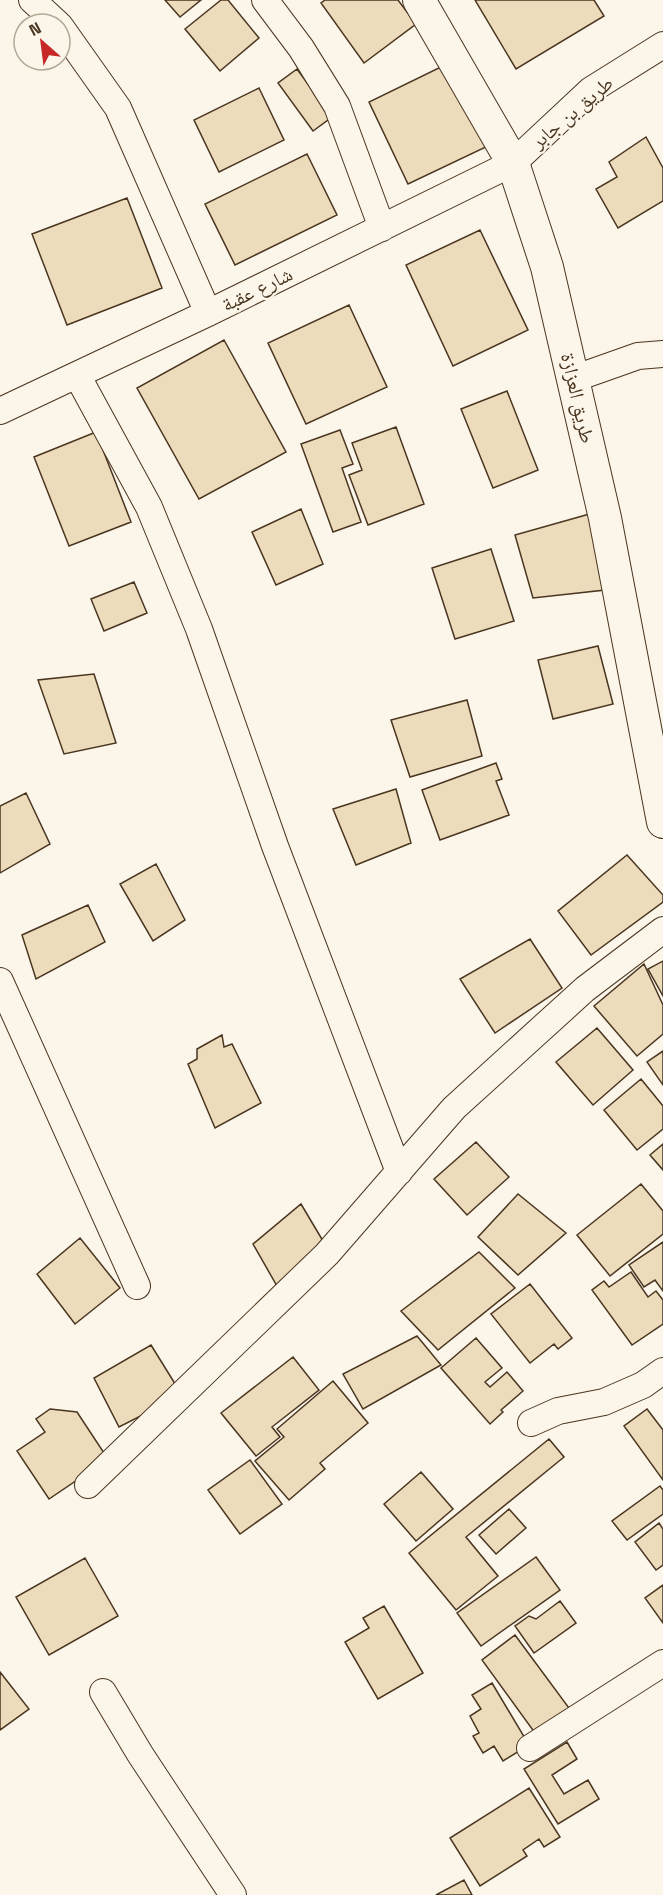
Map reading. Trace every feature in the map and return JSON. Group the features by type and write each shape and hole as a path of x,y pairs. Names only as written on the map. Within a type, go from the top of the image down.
{"street":[{"path":"32,0 45,12"},
{"path":"265,0 301,48 337,106 382,228"},
{"name":"طريق العزازة","path":"418,0 513,163 547,267 605,518 663,822"},
{"path":"72,43 118,108 208,313"},
{"name":"طريق بن جابر","path":"513,163 591,90 663,45"},
{"name":"شارع عقبة","path":"0,411 208,313 513,163"},
{"path":"573,379 638,356 663,354"},
{"path":"77,375 149,507 199,629 274,846 399,1172"},
{"path":"88,1485 327,1254 454,1108 585,989 663,930"},
{"path":"0,981 137,1286"},
{"path":"531,1423 558,1411 604,1402 643,1385 663,1371"},
{"path":"530,1748 663,1663"},
{"path":"103,1692 140,1754 233,1895"}],"building":[{"path":"165,0 201,0 180,17"},
{"path":"221,0 228,0 259,38 220,71 185,29"},
{"path":"325,0 398,0 416,24 364,63 321,3"},
{"path":"475,0 594,0 604,16 516,69"},
{"path":"449,63 488,146 408,184 369,102"},
{"path":"297,69 332,117 313,131 278,83"},
{"path":"259,88 284,140 219,172 194,120"},
{"path":"646,137 663,168 663,201 618,228 596,189 617,177 609,162"},
{"path":"307,154 337,215 235,265 205,204"},
{"path":"127,198 162,288 67,325 32,234"},
{"path":"480,230 528,330 453,366 406,265"},
{"path":"349,305 387,387 306,424 268,343"},
{"path":"224,340 286,452 199,499 137,388"},
{"path":"507,391 538,470 493,488 461,409"},
{"path":"396,427 424,504 368,525 349,475 362,470 352,443"},
{"path":"340,430 353,464 342,468 361,522 333,532 301,444"},
{"path":"96,432 131,522 69,546 34,457"},
{"path":"301,509 323,564 276,585 252,532"},
{"path":"593,513 605,590 533,598 515,535"},
{"path":"491,549 514,621 455,639 432,568"},
{"path":"134,582 147,613 104,631 91,599"},
{"path":"598,646 613,704 553,719 538,660"},
{"path":"94,674 116,743 64,754 38,680"},
{"path":"467,700 482,756 410,777 391,720"},
{"path":"496,763 502,779 496,781 509,815 440,840 422,790"},
{"path":"396,789 411,843 356,865 333,809"},
{"path":"26,793 50,844 0,873 0,806"},
{"path":"627,855 663,895 663,902 591,955 558,911"},
{"path":"156,864 185,920 153,941 120,884"},
{"path":"88,905 105,942 36,979 22,935"},
{"path":"530,939 562,988 495,1033 460,979"},
{"path":"663,961 663,996 648,969"},
{"path":"644,964 663,1005 663,1034 637,1056 594,1006"},
{"path":"597,1028 633,1070 593,1105 556,1062"},
{"path":"222,1035 224,1047 232,1044 261,1103 215,1128 188,1064 197,1059 197,1049"},
{"path":"663,1051 663,1085 647,1062"},
{"path":"641,1079 663,1106 663,1129 637,1150 604,1110"},
{"path":"476,1142 509,1177 467,1215 434,1179"},
{"path":"663,1144 663,1170 650,1155"},
{"path":"641,1184 663,1211 663,1234 610,1276 577,1235"},
{"path":"518,1194 566,1233 518,1275 478,1237"},
{"path":"301,1204 323,1241 277,1286 253,1244"},
{"path":"80,1238 120,1288 75,1324 37,1274"},
{"path":"663,1242 663,1291 655,1280 644,1287 629,1265"},
{"path":"479,1252 515,1288 438,1350 401,1311"},
{"path":"631,1272 648,1297 656,1291 663,1300 663,1324 632,1345 592,1290 604,1281 609,1287"},
{"path":"530,1284 572,1338 558,1349 554,1344 530,1363 491,1314"},
{"path":"417,1336 441,1365 363,1409 343,1374"},
{"path":"476,1338 502,1368 485,1382 490,1387 507,1372 523,1391 501,1410 503,1412 490,1424 441,1368"},
{"path":"151,1345 182,1395 119,1427 94,1378"},
{"path":"293,1357 319,1390 272,1427 280,1437 256,1456 221,1413"},
{"path":"333,1381 368,1423 320,1463 325,1469 289,1500 255,1461 284,1437 277,1429"},
{"path":"50,1409 77,1412 108,1459 49,1499 17,1451 45,1432 36,1419"},
{"path":"647,1409 663,1430 663,1480 624,1426"},
{"path":"549,1439 564,1457 466,1537 498,1576 456,1610 409,1553"},
{"path":"250,1460 282,1504 240,1534 208,1490"},
{"path":"421,1472 453,1509 416,1541 384,1504"},
{"path":"660,1486 663,1490 663,1514 627,1540 612,1521"},
{"path":"509,1509 526,1528 496,1554 479,1535"},
{"path":"659,1523 663,1529 663,1565 656,1570 635,1542"},
{"path":"536,1557 560,1590 481,1646 457,1613"},
{"path":"85,1558 118,1616 49,1655 16,1597"},
{"path":"663,1585 663,1623 645,1598"},
{"path":"560,1601 576,1623 534,1653 515,1626 529,1616 536,1619"},
{"path":"384,1606 423,1673 378,1699 345,1642 369,1628 363,1618"},
{"path":"515,1635 569,1708 535,1733 482,1660"},
{"path":"0,1672 29,1709 0,1730"},
{"path":"492,1683 529,1745 503,1761 494,1746 483,1753 473,1736 479,1733 470,1716 481,1709 472,1695"},
{"path":"567,1742 577,1759 552,1775 564,1794 588,1780 599,1799 558,1824 524,1769"},
{"path":"529,1788 560,1837 544,1847 539,1839 523,1850 527,1856 480,1886 450,1838"},
{"path":"464,1880 472,1895 436,1895"}]}
